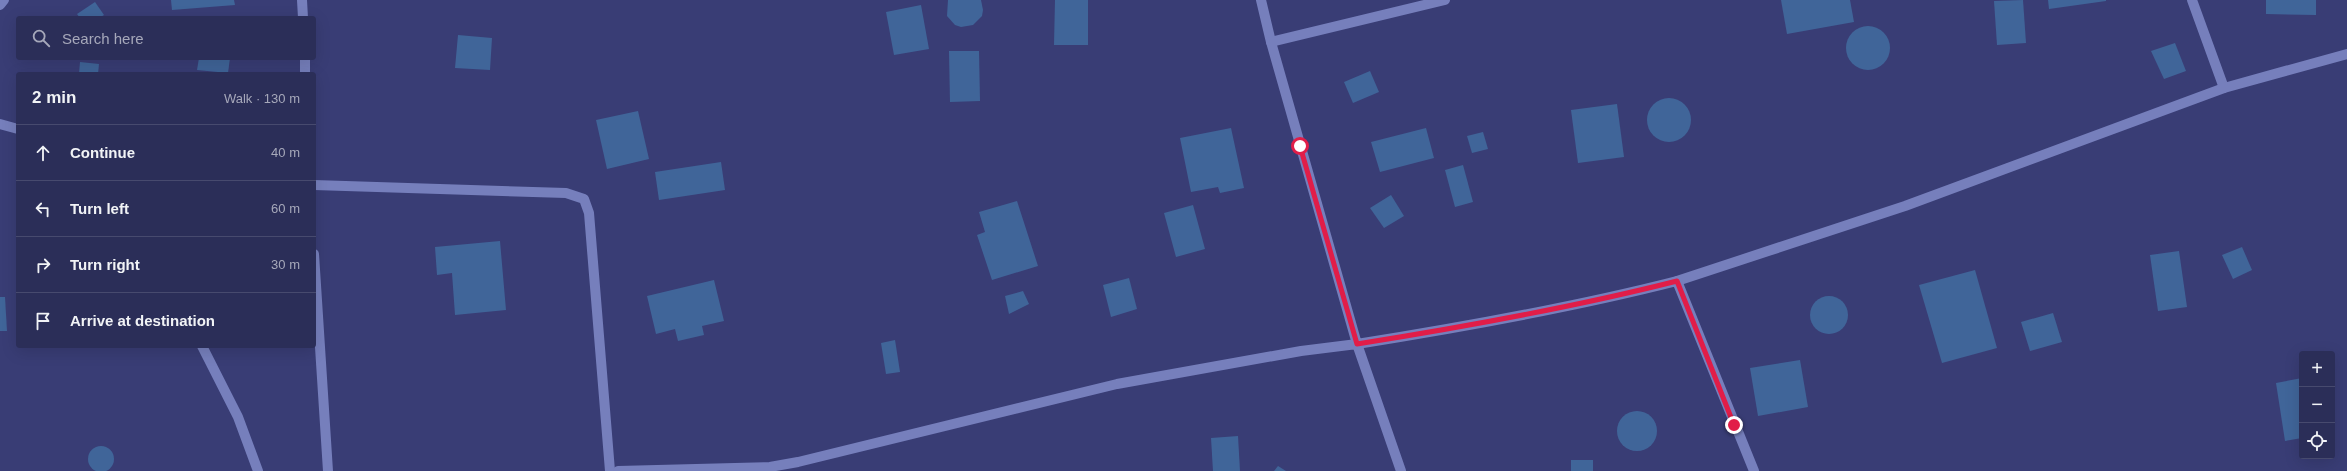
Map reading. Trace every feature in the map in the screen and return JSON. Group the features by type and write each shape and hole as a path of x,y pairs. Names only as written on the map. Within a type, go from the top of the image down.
{"street":[{"path":"0,5 4,0"},
{"path":"302,0 303,16"},
{"path":"1261,0 1271,42 1357,344 1401,471"},
{"path":"1271,42 1446,0"},
{"path":"2192,0 2224,88"},
{"path":"618,471 770,467 798,462 1117,384 1301,351 1357,344 1520,317 1600,301 1677,281 1905,206 2224,88 2347,54"},
{"path":"304,60 305,72"},
{"path":"0,124 16,128"},
{"path":"316,185 566,193 584,199 589,214 610,471"},
{"path":"1677,281 1754,471"},
{"path":"316,285 328,471"},
{"path":"203,348 238,417 258,471"}],"building":[{"path":"171,0 234,0 235,5 172,10"},
{"path":"948,0 981,0 983,10 982,16 973,25 961,27 955,25 947,16"},
{"path":"1055,0 1088,0 1088,45 1054,45"},
{"path":"1781,0 1850,0 1854,22 1787,34"},
{"path":"2023,0 2026,43 1997,45 1994,1"},
{"path":"2048,0 2106,0 2106,1 2049,9"},
{"path":"2266,0 2316,0 2316,15 2266,14"},
{"path":"95,2 104,15 78,16 77,14"},
{"path":"921,5 929,49 894,55 886,12"},
{"path":"1864,26 1872,26 1877,27 1884,32 1889,39 1889,57 1884,64 1877,69 1864,70 1856,67 1849,60 1846,52 1846,44 1849,36 1856,29"},
{"path":"458,35 492,38 490,70 455,68"},
{"path":"2175,43 2186,71 2164,79 2151,51"},
{"path":"949,51 979,51 980,101 950,102"},
{"path":"199,60 230,60 228,72 197,70"},
{"path":"80,62 99,64 98,72 79,72"},
{"path":"1370,71 1379,92 1353,103 1344,82"},
{"path":"1665,98 1673,98 1678,99 1685,104 1690,111 1690,129 1685,136 1678,141 1665,142 1657,139 1650,132 1647,124 1647,116 1650,108 1657,101"},
{"path":"1617,104 1624,157 1578,163 1571,110"},
{"path":"638,111 649,159 607,169 596,120"},
{"path":"1231,128 1244,188 1220,193 1218,187 1191,192 1180,138"},
{"path":"1426,128 1434,158 1380,172 1371,142"},
{"path":"1483,132 1488,149 1472,153 1467,136"},
{"path":"721,162 725,190 659,200 655,172"},
{"path":"1463,165 1473,202 1455,207 1445,170"},
{"path":"1391,195 1404,216 1384,228 1370,208"},
{"path":"1017,201 1038,266 992,280 977,235 985,232 979,212"},
{"path":"1193,205 1205,249 1176,257 1164,213"},
{"path":"500,241 506,310 455,315 452,273 437,275 435,247"},
{"path":"2242,247 2252,270 2233,279 2222,255"},
{"path":"2179,251 2187,307 2158,311 2150,255"},
{"path":"1975,270 1997,348 1942,363 1919,285"},
{"path":"1129,278 1137,309 1111,317 1103,285"},
{"path":"714,280 724,321 702,326 704,335 678,341 675,329 656,334 647,296"},
{"path":"1023,291 1029,304 1009,314 1005,296"},
{"path":"1829,296 1842,302 1848,315 1842,328 1829,334 1816,328 1810,315 1816,302"},
{"path":"0,297 5,297 7,331 0,331"},
{"path":"2053,313 2062,342 2030,351 2021,322"},
{"path":"895,340 900,372 886,374 881,343"},
{"path":"1800,360 1808,407 1758,416 1750,368"},
{"path":"2299,379 2299,439 2285,441 2276,383"},
{"path":"1641,411 1648,414 1654,420 1657,431 1656,439 1648,448 1641,451 1633,451 1626,448 1618,439 1617,427 1620,420 1629,412"},
{"path":"1238,436 1240,471 1213,471 1211,438"},
{"path":"101,446 110,450 114,459 110,468 101,472 92,468 88,459 92,450"},
{"path":"1571,460 1593,460 1593,471 1571,471"},
{"path":"1278,466 1286,471 1274,471"}],"route":[{"path":"1300,146 1357,344 1435,332 1600,301 1677,281 1734,425"}]}
